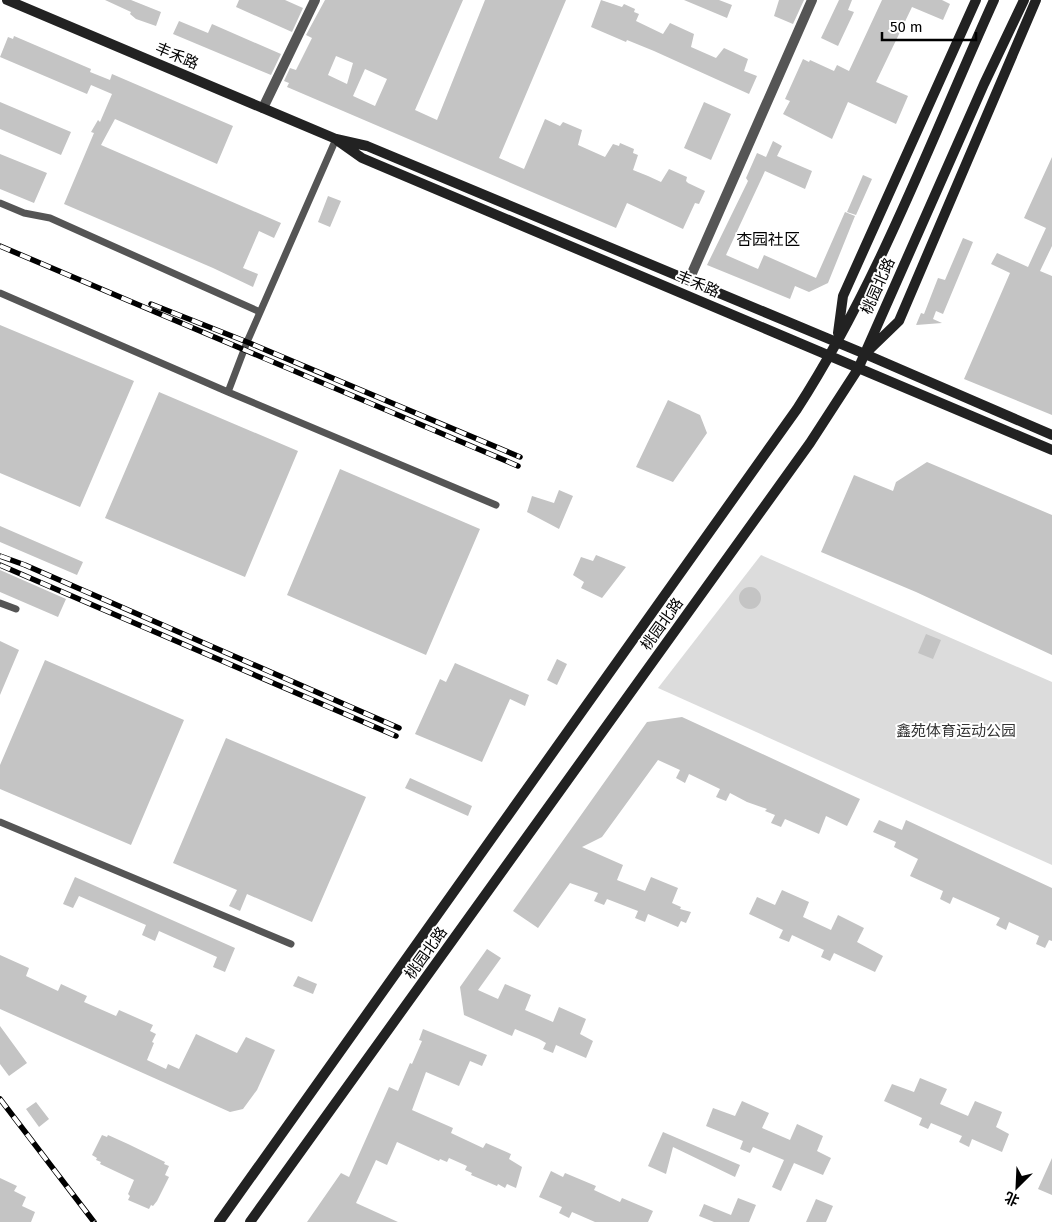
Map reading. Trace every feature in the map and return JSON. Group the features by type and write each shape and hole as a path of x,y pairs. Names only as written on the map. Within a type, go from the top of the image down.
{"main road":[{"name":"丰禾路","path":"7,0 336,139 368,146 837,342 1052,435"},
{"path":"837,342 843,296 976,0"},
{"name":"桃园北路","path":"219,1222 575,724 791,416 830,357 890,234 994,0"},
{"name":"桃园北路","path":"250,1222 810,443 858,369 984,84 1024,0"},
{"path":"865,354 898,321 1036,0"},
{"name":"丰禾路","path":"336,139 362,158 1052,450"}],"street":[{"path":"263,108 315,0"},
{"path":"689,280 812,0"}],"lane":[{"path":"228,392 260,312 336,139"},
{"path":"0,203 24,213 50,218 260,312"},
{"path":"0,293 228,392 496,504"},
{"path":"0,603 16,609"},
{"path":"0,822 291,944"}],"green space":[{"name":"鑫苑体育运动公园","path":"761,555 1052,682 1052,865 658,688"}],"building":[{"path":"105,0 131,0 161,12 156,26 136,19 130,14 131,12"},
{"path":"239,0 285,0 303,8 292,32 236,7"},
{"path":"325,0 463,0 415,110 437,120 485,0 566,0 499,158 524,169 545,119 560,126 563,122 582,130 578,145 605,157 613,144 619,146 620,143 634,149 633,153 638,155 633,170 661,182 669,169 687,177 686,181 688,183 705,191 699,204 695,203 683,229 627,203 616,228 287,87 289,83 284,81 290,68 296,70 312,38 306,35","holes":["336,56 353,63 347,84 328,75","365,69 387,79 375,106 353,96"]},
{"path":"601,0 622,7 624,4 635,9 634,12 639,14 636,21 663,34 670,23 694,34 691,47 716,58 724,48 748,59 744,71 757,76 749,94 654,51 627,40 626,42 591,27"},
{"path":"684,0 719,0 732,5 727,18"},
{"path":"779,0 804,0 793,24 774,16"},
{"path":"839,0 852,0 848,10 854,12 838,46 821,38"},
{"path":"882,0 942,0 950,4 943,20 912,7 876,82 908,96 896,124 848,102 832,139 783,114 790,101 785,99 803,59 809,62 810,60 834,71 837,65 849,71"},
{"path":"179,21 208,33 212,24 281,54 271,75 173,34"},
{"path":"14,36 91,69 90,72 110,80 112,74 233,126 217,164 115,119 101,145 281,223 274,238 259,231 243,268 258,274 253,287 64,204 94,133 91,132 98,120 100,122 112,94 91,85 87,94 0,57 8,37 13,39"},
{"path":"0,102 71,132 61,155 0,129"},
{"path":"704,102 731,114 711,160 684,148"},
{"path":"773,141 782,146 777,156 812,171 805,189 765,171 726,255 758,269 764,255 816,278 845,212 855,216 828,283 809,292 795,286 790,299 707,265 748,181 746,178 757,153 766,157"},
{"path":"0,154 47,173 34,203 0,189"},
{"path":"1052,157 1052,246 1040,271 1052,276 1052,415 964,379 1010,273 991,264 997,253 1028,267 1046,228 1024,218"},
{"path":"863,175 872,179 856,215 847,212"},
{"path":"328,196 341,201 330,227 318,222"},
{"path":"963,238 973,242 943,314 936,311 933,319 942,323 916,325 921,313 924,314 938,278 945,280"},
{"path":"0,325 134,381 80,507 0,473"},
{"path":"159,392 298,451 245,577 105,518"},
{"path":"668,400 700,415 707,433 673,482 636,467"},
{"path":"927,462 1052,515 1052,655 916,592 821,552 854,475 893,491 896,482"},
{"path":"340,469 480,529 426,655 287,595"},
{"path":"559,490 573,496 559,529 527,512 532,496 554,503"},
{"path":"0,526 83,562 77,575 0,542"},
{"path":"596,555 626,567 602,598 581,588 584,582 573,575 581,557 593,561"},
{"path":"0,570 66,599 58,617 0,592"},
{"path":"750,587 758,590 761,598 758,606 750,609 742,606 739,598 742,590"},
{"path":"926,634 941,640 933,659 918,653"},
{"path":"0,641 19,650 0,695"},
{"path":"557,659 567,664 557,685 547,680"},
{"path":"45,660 184,720 131,845 0,789 0,765"},
{"path":"455,663 529,695 525,706 510,699 482,762 415,734 440,679 446,682"},
{"path":"682,717 860,799 847,826 826,816 819,834 785,819 781,827 771,823 775,815 765,811 767,809 747,802 730,793 726,801 716,797 720,789 689,774 685,783 676,778 680,770 658,760 602,837 582,847 623,865 617,880 645,891 651,877 678,888 672,903 681,907 680,909 691,912 686,923 681,921 678,927 648,914 645,922 635,918 638,911 607,899 604,905 594,901 598,893 570,883 538,928 513,911 647,722"},
{"path":"226,738 366,797 312,922 247,894 240,911 229,906 237,890 173,863"},
{"path":"410,778 472,806 468,816 405,788"},
{"path":"879,820 902,830 906,820 1052,888 1052,941 1049,940 1045,948 1036,944 1039,936 1009,922 1006,930 996,925 1000,918 953,897 950,904 940,899 943,891 910,876 918,859 894,847 896,842 873,832"},
{"path":"75,877 235,948 225,972 213,967 217,957 159,931 155,941 142,935 146,925 79,896 73,908 63,904"},
{"path":"782,890 809,902 803,917 831,930 838,915 864,928 857,942 883,956 875,972 834,953 830,961 821,957 824,950 792,935 789,942 779,938 783,930 749,914 757,897 775,905"},
{"path":"487,949 501,958 478,990 498,999 505,984 531,995 525,1010 553,1022 559,1007 586,1019 580,1034 593,1041 586,1058 556,1045 553,1053 543,1049 546,1043 539,1039 515,1029 512,1036 464,1015 460,987"},
{"path":"0,955 29,968 26,976 58,991 61,984 87,996 84,1002 116,1016 119,1010 153,1025 150,1031 156,1034 147,1060 166,1069 168,1064 179,1069 196,1034 237,1053 246,1037 275,1050 257,1090 243,1109 230,1112 0,1009"},
{"path":"298,976 317,984 313,994 293,986"},
{"path":"0,1026 27,1063 9,1076 0,1064"},
{"path":"423,1029 487,1055 482,1066 470,1061 459,1086 426,1072 412,1110 453,1128 451,1133 483,1148 486,1143 511,1154 509,1159 522,1167 516,1188 507,1184 505,1188 498,1184 497,1186 471,1175 472,1173 465,1170 467,1166 449,1158 447,1162 440,1159 439,1161 397,1142 387,1165 376,1160 356,1203 398,1222 307,1222 341,1173 349,1177 389,1087 398,1091 410,1063 412,1064 422,1041 419,1040"},
{"path":"920,1078 947,1089 940,1104 968,1116 975,1101 1002,1112 996,1127 1009,1134 1002,1152 972,1139 969,1147 959,1142 962,1136 931,1123 928,1129 919,1125 922,1118 884,1101 892,1084 914,1092"},
{"path":"742,1101 769,1113 762,1128 790,1140 797,1124 823,1136 817,1151 831,1158 823,1175 794,1163 781,1191 772,1187 784,1160 753,1147 750,1153 740,1149 743,1141 706,1126 713,1108 735,1116"},
{"path":"36,1102 49,1119 39,1127 26,1109"},
{"path":"663,1132 740,1165 735,1177 673,1147 666,1174 648,1166"},
{"path":"102,1135 107,1137 108,1135 128,1144 165,1162 164,1164 169,1166 165,1175 169,1177 157,1201 149,1209 128,1200 130,1196 128,1194 134,1180 100,1164 101,1162 92,1155"},
{"path":"1052,1158 1052,1195 1038,1189"},
{"path":"551,1171 563,1177 565,1173 596,1186 594,1190 620,1202 622,1198 653,1211 648,1222 595,1222 572,1212 569,1218 559,1213 562,1207 539,1197"},
{"path":"0,1178 17,1186 14,1191 26,1197 22,1206 35,1212 31,1222 0,1222"},
{"path":"738,1198 756,1205 749,1222 714,1222 699,1216 704,1204 731,1215"},
{"path":"816,1199 833,1206 826,1222 806,1222"}],"railway":[{"path":"0,246 518,466"},
{"path":"151,304 247,342 520,457"},
{"path":"0,556 25,565 399,728"},
{"path":"0,565 396,736"},
{"path":"0,1099 94,1222"}],"district":[{"name":"杏园社区","path":"768,239"}]}
